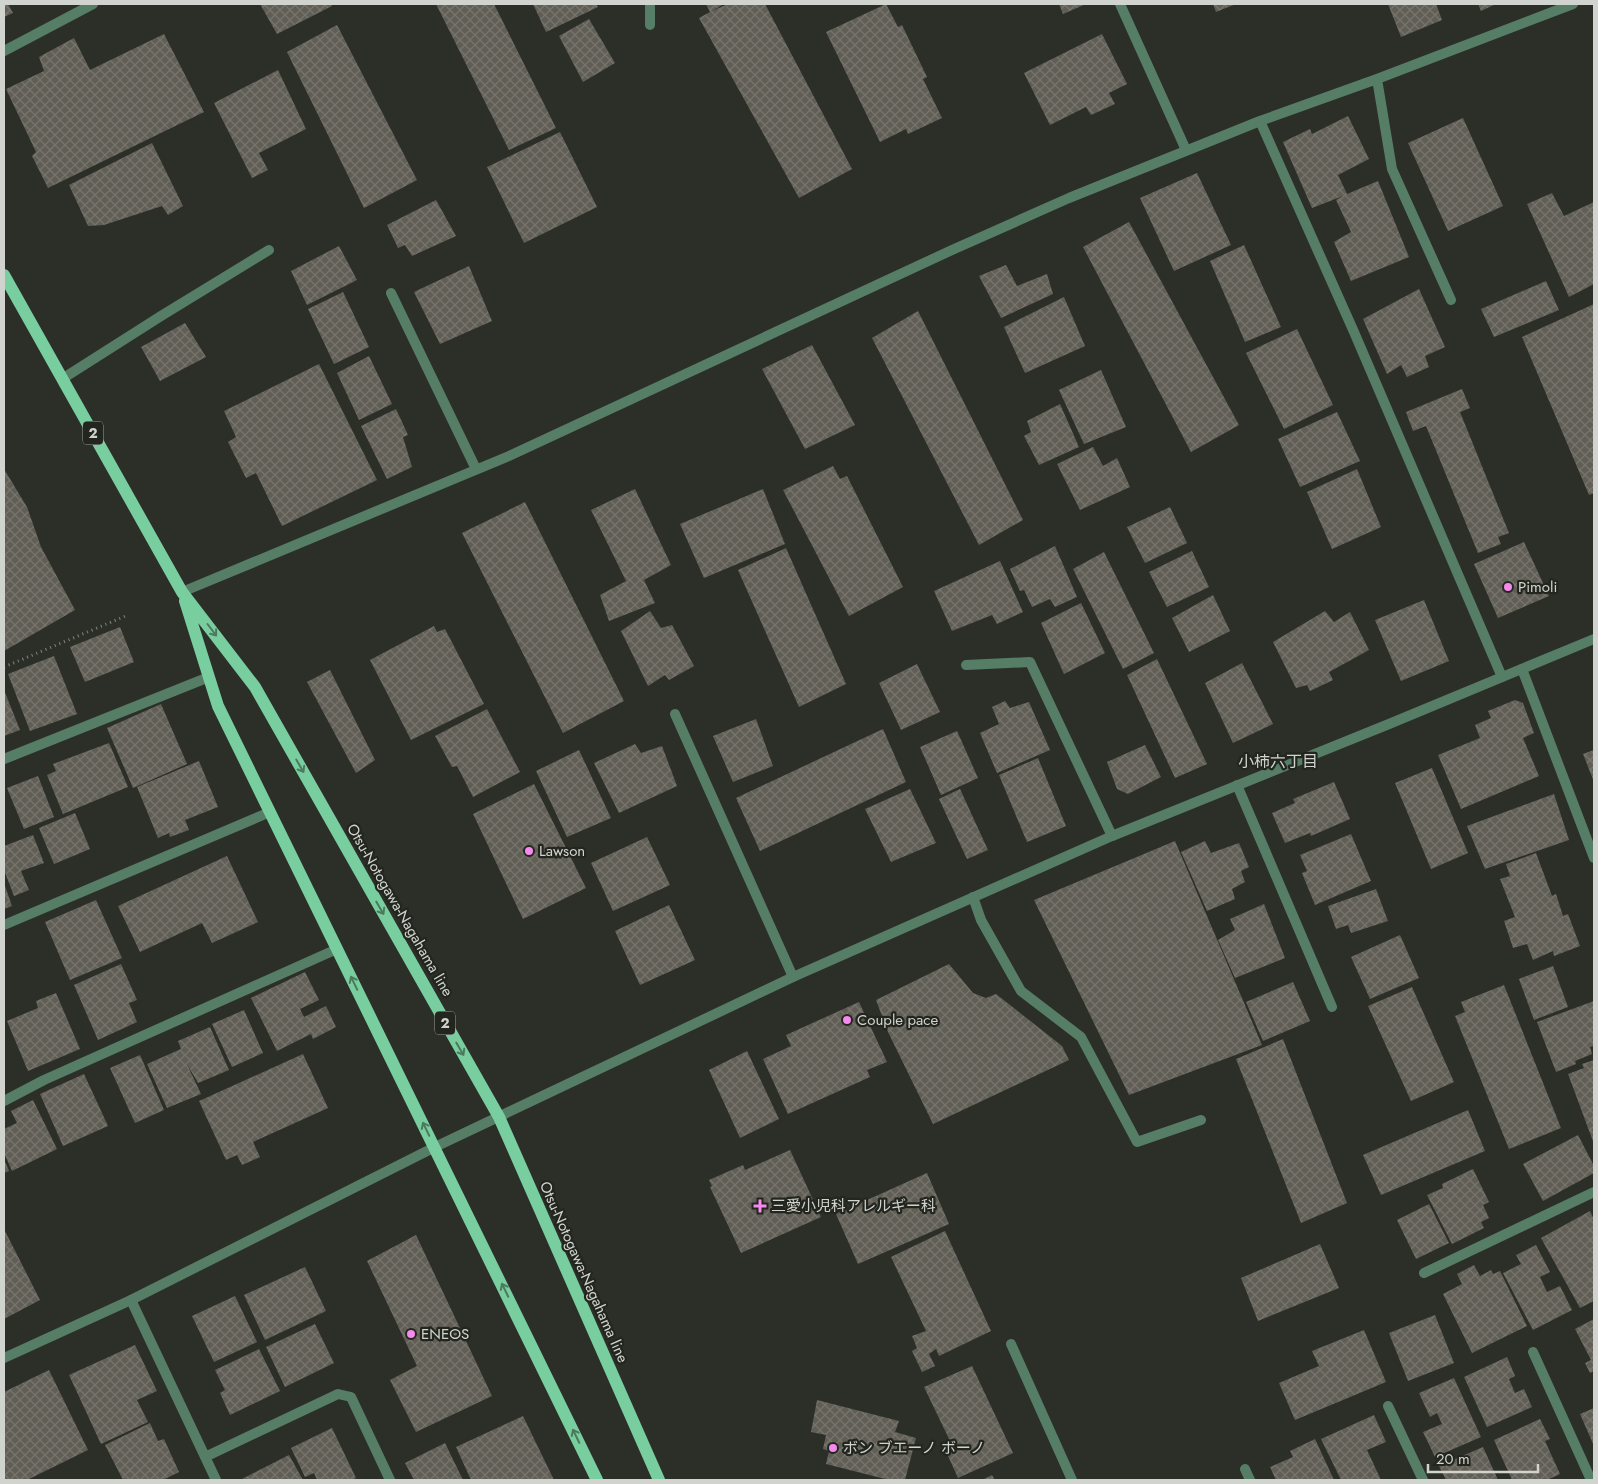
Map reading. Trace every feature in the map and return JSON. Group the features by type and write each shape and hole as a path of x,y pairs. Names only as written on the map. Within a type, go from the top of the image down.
{"main road":[{"name":"Otsu-Notogawa-Nagahama line","path":"4,275 182,592 255,687 498,1117 659,1480"},
{"name":"Otsu-Notogawa-Nagahama line","path":"182,592 218,706 598,1480"}],"street":[{"path":"4,51 93,4"},
{"path":"650,4 650,25"},
{"path":"1120,4 1186,150"},
{"path":"182,592 509,456 952,250 1069,198 1260,121 1377,79 1573,4"},
{"path":"1377,79 1392,169 1451,300"},
{"path":"1260,121 1354,332 1502,677"},
{"path":"62,379 269,250"},
{"path":"391,293 476,470"},
{"path":"4,1358 131,1300 498,1117 793,977 1112,836 1594,639"},
{"path":"966,665 1030,662 1112,836"},
{"path":"1522,669 1594,858"},
{"path":"4,759 209,677"},
{"path":"674,714 793,977"},
{"path":"1237,785 1332,1007"},
{"path":"4,925 270,812"},
{"path":"973,897 981,920 1021,991 1081,1037 1137,1142 1201,1120"},
{"path":"4,1101 44,1080 337,949"},
{"path":"1424,1274 1594,1192"},
{"path":"131,1300 216,1480"},
{"path":"1011,1344 1072,1480"},
{"path":"1533,1352 1591,1480"},
{"path":"205,1457 338,1394 352,1397 390,1480"},
{"path":"1388,1406 1423,1480"},
{"path":"1245,1469 1250,1480"}],"path":[{"path":"4,667 128,614"}],"building":[{"path":"4,4 8,4 13,13 4,17"},
{"path":"260,4 331,4 332,6 277,34"},
{"path":"436,4 494,4 556,128 509,150"},
{"path":"533,4 596,4 598,7 546,32"},
{"path":"706,4 724,4 712,11 728,4 765,4 852,169 799,198 699,18 710,12"},
{"path":"886,4 898,27 902,25 927,77 923,79 942,118 908,134 906,129 880,142 826,32"},
{"path":"1059,4 1086,4 1063,14"},
{"path":"1213,4 1236,4 1216,12"},
{"path":"1388,4 1436,4 1442,20 1401,37"},
{"path":"1478,4 1496,4 1481,11"},
{"path":"589,19 615,63 583,82 559,36"},
{"path":"337,25 417,180 364,208 287,52"},
{"path":"164,34 204,112 48,188 32,156 36,152 6,89 44,71 39,57 74,38 90,70"},
{"path":"1102,34 1127,84 1109,93 1115,104 1091,115 1086,107 1050,125 1024,73"},
{"path":"278,70 306,129 259,153 268,170 252,178 214,103"},
{"path":"1348,116 1369,159 1338,175 1347,194 1378,181 1409,257 1351,281 1334,242 1351,232 1336,200 1343,196 1312,208 1283,142 1310,129 1312,134"},
{"path":"1463,118 1503,206 1448,231 1408,143"},
{"path":"560,132 597,207 524,243 487,167"},
{"path":"152,143 183,206 168,215 162,206 104,225 88,226 69,185"},
{"path":"1197,173 1231,245 1174,271 1140,198"},
{"path":"1552,193 1564,216 1594,202 1594,284 1569,297 1527,204"},
{"path":"436,200 456,236 412,256 405,245 398,248 387,225"},
{"path":"1129,222 1239,425 1191,452 1083,247"},
{"path":"1244,245 1281,327 1245,342 1210,261"},
{"path":"339,246 357,280 307,305 291,271"},
{"path":"1006,265 1017,286 1047,274 1053,294 1001,318 979,276"},
{"path":"469,266 492,321 440,344 414,292"},
{"path":"1546,281 1559,310 1494,337 1481,309"},
{"path":"1419,289 1445,347 1425,356 1429,367 1407,377 1401,365 1387,374 1363,319"},
{"path":"343,292 369,347 334,364 308,309"},
{"path":"1064,297 1085,346 1025,373 1004,327"},
{"path":"1594,304 1594,493 1589,495 1522,337"},
{"path":"918,311 1023,520 979,545 872,338"},
{"path":"185,323 206,357 160,381 141,347"},
{"path":"1297,329 1333,405 1284,429 1246,353"},
{"path":"812,345 855,425 805,449 762,369"},
{"path":"369,356 392,404 359,420 337,373"},
{"path":"319,364 377,480 282,526 256,473 246,478 228,442 236,437 224,411"},
{"path":"1101,370 1126,427 1084,444 1059,390"},
{"path":"1462,389 1470,408 1460,412 1509,533 1498,537 1501,544 1478,553 1426,426 1413,431 1406,412"},
{"path":"1060,404 1079,447 1039,465 1024,436 1031,432 1027,421"},
{"path":"396,409 408,435 403,437 412,467 387,479 361,426"},
{"path":"1337,412 1360,461 1300,487 1278,439"},
{"path":"1093,447 1103,466 1117,458 1130,487 1080,510 1057,464"},
{"path":"833,466 840,479 847,476 903,587 849,616 783,490"},
{"path":"4,469 27,507 41,547 75,610 4,651"},
{"path":"1357,469 1381,527 1332,549 1307,492"},
{"path":"635,489 671,565 644,580 655,603 609,621 600,595 626,581 591,510"},
{"path":"763,489 785,544 704,578 680,524"},
{"path":"525,502 624,701 563,733 462,533"},
{"path":"1170,507 1187,543 1145,563 1127,527"},
{"path":"1524,542 1549,596 1498,618 1474,564"},
{"path":"1055,546 1077,597 1055,607 1050,599 1032,607 1024,590 1020,591 1010,569"},
{"path":"786,548 846,684 799,707 738,570"},
{"path":"1192,551 1209,587 1167,607 1149,572"},
{"path":"1104,552 1154,653 1123,669 1073,569"},
{"path":"1000,561 1023,612 997,624 992,615 952,631 934,591"},
{"path":"1213,595 1230,631 1189,652 1172,618"},
{"path":"1424,600 1449,661 1401,681 1375,620"},
{"path":"1081,603 1105,653 1064,674 1041,623"},
{"path":"650,611 661,628 672,625 694,666 669,680 665,675 648,686 621,631"},
{"path":"1325,611 1334,622 1350,612 1369,650 1329,672 1333,680 1310,691 1307,685 1296,688 1273,642"},
{"path":"434,626 437,632 445,629 484,704 411,740 370,660"},
{"path":"120,627 134,662 85,682 70,647"},
{"path":"54,656 77,714 30,731 8,674"},
{"path":"1157,659 1207,764 1175,778 1127,675"},
{"path":"1242,663 1273,724 1233,743 1205,683"},
{"path":"917,664 940,712 901,730 879,683"},
{"path":"330,670 375,760 356,773 307,682"},
{"path":"4,690 20,730 4,736"},
{"path":"1515,700 1523,703 1534,733 1523,738 1539,776 1461,809 1438,755 1480,738 1475,725 1491,718 1488,711"},
{"path":"1005,701 1010,708 1029,702 1050,750 997,773 980,733 999,724 992,707"},
{"path":"161,704 187,764 133,788 107,728"},
{"path":"487,709 520,772 473,797 457,766 452,767 435,736"},
{"path":"756,719 773,766 733,782 713,736"},
{"path":"883,729 906,782 760,851 736,798"},
{"path":"957,731 978,778 941,795 920,747"},
{"path":"109,743 128,787 63,814 47,775 56,771 53,764"},
{"path":"635,744 641,753 662,746 677,786 619,813 594,763"},
{"path":"1145,745 1161,777 1128,794 1117,789 1107,762"},
{"path":"579,750 611,818 567,837 536,771"},
{"path":"1594,750 1594,782 1583,754"},
{"path":"1038,758 1066,826 1027,842 999,775"},
{"path":"199,761 218,807 185,820 189,830 170,837 169,833 158,838 137,787"},
{"path":"1432,768 1468,853 1431,869 1395,783"},
{"path":"38,776 54,817 24,829 7,788"},
{"path":"1334,782 1350,819 1311,836 1310,833 1285,843 1272,813 1295,803 1293,799"},
{"name":"Lawson","path":"534,784 586,888 523,919 473,814"},
{"path":"910,789 936,843 891,862 865,809"},
{"path":"960,789 988,850 967,859 939,799"},
{"path":"1554,794 1569,840 1485,869 1467,826"},
{"path":"75,813 90,849 54,864 39,828"},
{"path":"1351,834 1371,881 1315,905 1302,873 1307,871 1300,855"},
{"path":"33,835 44,863 21,871 29,890 14,896 4,870 4,846"},
{"path":"647,837 670,885 613,911 591,863"},
{"path":"1175,841 1262,1045 1129,1095 1034,900"},
{"path":"1205,841 1211,853 1239,843 1249,867 1241,871 1245,882 1232,889 1235,899 1207,911 1181,852"},
{"path":"1536,853 1552,896 1556,894 1563,916 1568,914 1580,946 1554,956 1553,951 1533,960 1527,944 1513,948 1504,921 1515,917 1500,879 1510,876 1506,864"},
{"path":"227,856 258,922 212,943 202,923 140,952 118,906"},
{"path":"4,883 12,906 4,909"},
{"path":"1376,889 1388,921 1351,933 1348,925 1336,929 1328,906"},
{"path":"96,900 122,958 70,980 45,922"},
{"path":"1264,904 1285,958 1235,978 1218,940 1235,930 1230,919"},
{"path":"669,905 695,960 640,985 615,931"},
{"path":"1400,935 1419,978 1370,999 1351,957"},
{"path":"121,964 137,1000 129,1003 137,1022 98,1040 74,985"},
{"path":"949,964 973,993 986,998 996,994 1062,1046 1069,1060 933,1124 888,1032 876,1000"},
{"path":"1553,966 1568,1007 1534,1020 1519,979"},
{"path":"305,972 319,1000 300,1009 304,1017 326,1006 336,1027 313,1039 311,1034 277,1051 251,998"},
{"path":"1293,982 1310,1021 1263,1041 1246,1002"},
{"path":"1504,985 1561,1128 1509,1149 1455,1016 1465,1012 1461,1002"},
{"path":"1412,987 1454,1082 1411,1101 1368,1006"},
{"path":"56,993 80,1049 28,1071 7,1021 38,1008 36,1001"},
{"path":"1594,1001 1594,1046 1590,1047 1592,1054 1575,1061 1576,1064 1556,1072 1537,1022"},
{"path":"859,1002 887,1062 867,1070 870,1077 788,1114 763,1059 791,1046 786,1035"},
{"path":"244,1010 263,1053 232,1067 212,1024"},
{"path":"210,1027 229,1070 198,1083 187,1064 201,1094 167,1108 147,1064 181,1049 178,1041"},
{"path":"1283,1039 1347,1203 1301,1223 1236,1059"},
{"path":"747,1051 779,1119 740,1138 709,1070"},
{"path":"303,1054 328,1108 253,1142 260,1157 242,1165 237,1155 226,1160 199,1101"},
{"path":"140,1055 164,1110 135,1123 110,1068"},
{"path":"1594,1060 1594,1144 1568,1074 1584,1068 1582,1064"},
{"path":"84,1074 108,1126 63,1146 40,1094"},
{"path":"33,1100 57,1149 12,1171 4,1153 4,1129 17,1123 11,1111"},
{"path":"1468,1110 1485,1151 1381,1195 1363,1155"},
{"path":"1578,1135 1594,1166 1594,1173 1543,1201 1523,1164"},
{"path":"790,1150 821,1217 741,1253 710,1187 712,1186 709,1180 743,1165 745,1170"},
{"path":"4,1159 9,1171 4,1173"},
{"path":"1473,1169 1489,1202 1483,1205 1489,1218 1481,1222 1484,1228 1452,1244 1427,1195 1443,1188 1442,1184"},
{"path":"927,1173 949,1224 858,1264 836,1214"},
{"path":"1429,1204 1449,1243 1416,1259 1397,1220"},
{"path":"1590,1211 1594,1220 1594,1301 1580,1308 1541,1238"},
{"path":"945,1231 991,1331 939,1356 936,1349 929,1354 935,1366 922,1372 912,1351 917,1348 912,1336 926,1331 891,1257"},
{"path":"4,1232 40,1300 4,1319"},
{"path":"416,1235 492,1396 416,1432 390,1380 417,1366 367,1261"},
{"path":"1320,1244 1339,1288 1258,1321 1241,1278"},
{"path":"1536,1245 1550,1272 1540,1277 1547,1292 1560,1286 1572,1310 1533,1330 1503,1273 1521,1264 1516,1255"},
{"path":"1474,1265 1480,1276 1491,1270 1493,1274 1500,1271 1527,1326 1472,1353 1443,1294 1462,1284 1457,1274"},
{"path":"305,1267 326,1311 265,1340 244,1295"},
{"path":"235,1296 257,1342 214,1362 192,1316"},
{"path":"1435,1315 1454,1363 1408,1381 1389,1333"},
{"path":"1594,1319 1594,1371 1590,1373 1585,1363 1591,1360 1575,1329"},
{"path":"315,1324 334,1363 285,1387 266,1347"},
{"path":"1364,1330 1386,1382 1295,1420 1279,1383 1319,1366 1312,1351"},
{"path":"135,1345 157,1391 137,1400 148,1422 101,1444 69,1375"},
{"path":"259,1349 280,1391 230,1415 220,1393 225,1390 215,1370"},
{"path":"1507,1357 1515,1376 1509,1379 1515,1393 1524,1389 1532,1407 1487,1427 1464,1377"},
{"path":"972,1366 1013,1453 958,1478 944,1447 951,1443 924,1387"},
{"path":"49,1370 88,1450 27,1480 4,1480 4,1392"},
{"path":"1454,1378 1481,1437 1435,1457 1423,1432 1442,1424 1437,1413 1430,1417 1419,1393"},
{"path":"817,1400 899,1421 895,1432 916,1438 905,1480 889,1480 826,1464 829,1451 823,1449 826,1435 811,1432"},
{"path":"1594,1408 1594,1446 1580,1414"},
{"path":"1374,1415 1386,1442 1367,1450 1381,1480 1341,1480 1321,1439"},
{"path":"523,1416 554,1480 471,1480 456,1447"},
{"path":"1540,1419 1550,1439 1545,1441 1560,1474 1547,1480 1512,1480 1494,1440"},
{"path":"150,1423 158,1441 164,1439 179,1472 163,1480 123,1480 105,1445"},
{"path":"332,1428 356,1478 352,1480 317,1480 314,1473 305,1477 291,1448"},
{"path":"1315,1439 1334,1480 1276,1480 1270,1467 1293,1457 1290,1451"},
{"path":"445,1443 463,1480 414,1480 405,1463"},
{"path":"1483,1447 1498,1480 1446,1480 1439,1466"},
{"path":"289,1455 303,1480 240,1480"},
{"path":"992,1475 995,1480 982,1480"}],"place":[{"name":"Pimoli","path":"1508,587"},
{"name":"Lawson","path":"529,851"},
{"name":"Couple pace","path":"847,1020"},
{"name":"三愛小児科アレルギー科","path":"760,1206"},
{"name":"ENEOS","path":"411,1334"},
{"name":"ボン ブエーノ ボーノ","path":"833,1448"}],"district":[{"name":"小柿六丁目","path":"1278,761"}]}
